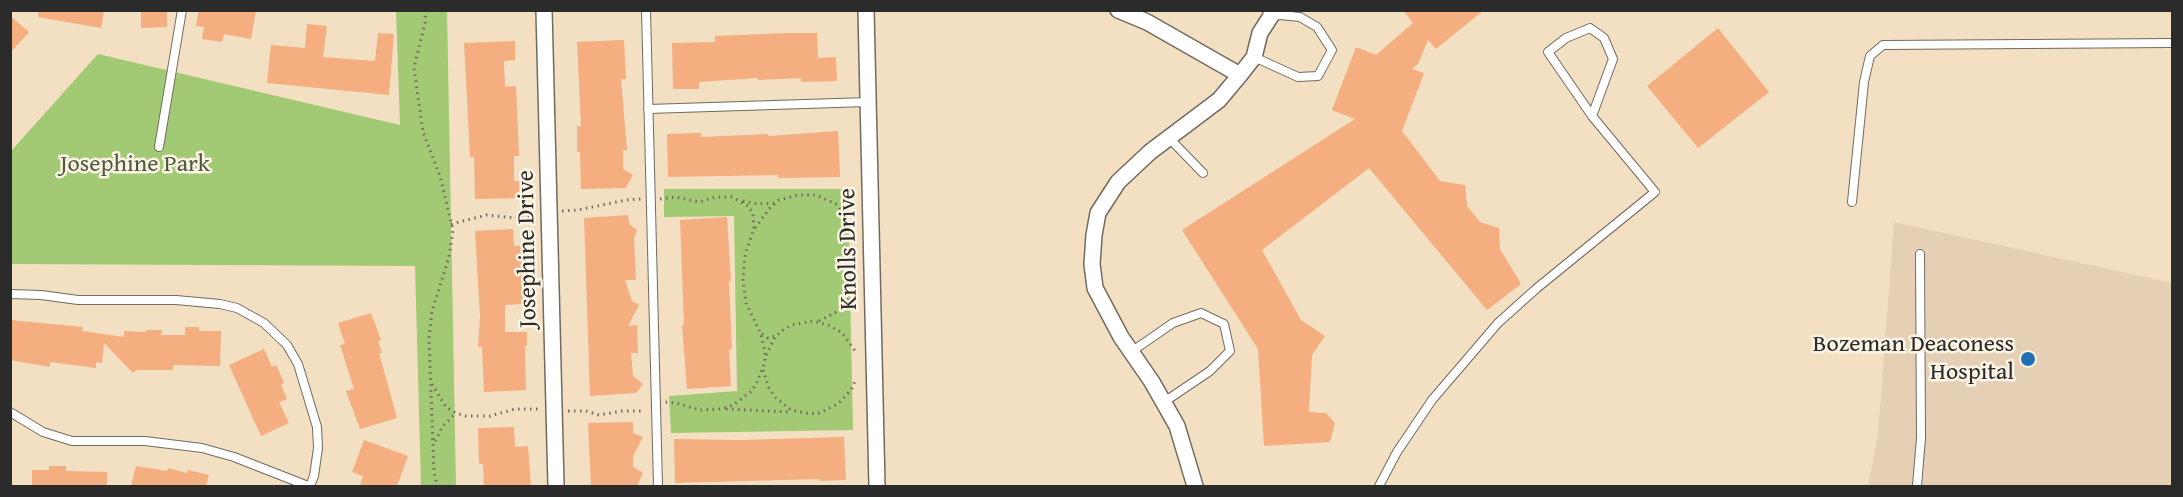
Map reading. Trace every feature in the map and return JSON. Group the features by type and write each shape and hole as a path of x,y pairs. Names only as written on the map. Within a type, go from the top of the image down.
{"street":[{"name":"Josephine Drive","path":"544,10 556,486"},
{"name":"Knolls Drive","path":"866,10 877,486"},
{"path":"1118,10 1147,22 1240,75"},
{"path":"1195,486 1177,426 1121,337 1095,288 1092,264 1094,235 1098,213 1118,182 1169,138 1219,100 1240,75 1254,57 1260,33 1271,13"}],"lane":[{"path":"159,147 182,10"},
{"path":"646,10 658,486"},
{"path":"1254,57 1298,77 1318,76 1332,50 1317,27 1300,17 1271,13"},
{"path":"1379,486 1397,452 1432,400 1498,323 1537,288 1655,192 1592,116 1548,52 1566,38 1590,28 1604,38 1613,60 1592,116"},
{"path":"1852,202 1864,82 1870,56 1883,45 2172,43"},
{"path":"648,109 868,102"},
{"path":"1169,138 1203,174"},
{"path":"1917,486 1921,438 1920,254"},
{"path":"10,294 87,300 176,300 220,304 237,308 264,322 287,345 298,364 317,427 318,448 314,476 309,486 234,457 202,448 145,441 72,441 43,432 10,412"},
{"path":"1131,352 1173,323 1201,313 1224,324 1230,351 1210,371 1164,402"}],"path":[{"path":"426,10 414,68 423,132 440,176 453,230 449,257 432,311 429,338 434,472 437,486"},
{"path":"721,409 733,405 752,391 763,368 764,344 746,303 743,280 745,255 754,229 765,213 788,196 816,195 838,205 854,232"},
{"path":"451,224 476,216 497,215 515,218 578,210 626,200 676,197 699,201 724,196 758,204 776,203"},
{"path":"742,201 753,213 754,229"},
{"path":"759,330 768,338 777,336 792,325 817,321 837,312 848,300 855,286"},
{"path":"817,321 842,333 856,352"},
{"path":"765,357 777,336"},
{"path":"763,368 769,388 776,398 783,405 799,412"},
{"path":"431,382 439,399 446,407 456,413 480,417 515,409 586,411 599,415 676,403 700,410 765,409 819,413 838,404 851,390 856,379"},
{"path":"434,442 443,426 456,413"}],"shaded area":[{"name":"Bozeman Deaconess Hospital","path":"1894,222 2172,283 2172,486 1868,486 1878,435"}],"green space":[{"name":"Josephine Park","path":"396,11 447,11 456,486 421,486 415,266 11,264 11,151 98,54 400,125"},
{"path":"664,189 848,189 853,430 671,433 669,396 737,391 734,216 664,217"}],"building":[{"path":"39,10 104,10 101,28 38,17"},
{"path":"141,10 167,10 167,27 141,28"},
{"path":"199,10 256,10 251,39 224,34 222,42 202,39 204,27 196,26"},
{"path":"1403,10 1484,10 1436,49 1428,40 1418,64 1412,69 1424,73 1402,131 1440,181 1465,185 1467,206 1480,222 1499,228 1500,249 1521,284 1487,310 1369,168 1262,250 1301,320 1325,336 1312,355 1309,412 1326,413 1335,423 1330,442 1264,446 1258,349 1182,230 1355,119 1332,110 1356,47 1376,55 1413,23"},
{"path":"10,16 29,32 10,53"},
{"path":"307,24 327,26 323,57 375,61 378,33 394,34 389,95 267,83 271,45 305,48"},
{"path":"1718,28 1769,92 1698,148 1647,86"},
{"path":"817,33 818,58 836,57 837,81 801,82 801,78 758,80 758,78 699,82 699,89 673,89 672,43 715,42 715,36"},
{"path":"624,40 626,79 621,79 627,150 623,150 623,169 633,175 626,188 581,189 580,152 577,152 577,126 581,126 577,42"},
{"path":"515,41 515,60 504,61 505,87 516,86 519,156 514,156 514,181 523,181 524,198 475,199 474,157 470,157 464,43"},
{"path":"838,131 840,177 778,178 778,175 668,177 667,134 701,133 701,137 768,134 768,136"},
{"path":"628,215 629,224 637,230 634,238 636,280 625,280 632,301 639,305 628,326 637,325 638,353 631,353 633,376 643,384 636,393 590,396 584,218"},
{"path":"727,217 731,281 729,281 732,349 729,349 731,386 687,389 682,325 684,325 680,220"},
{"path":"513,229 514,246 525,245 526,260 522,260 524,304 505,305 505,332 527,332 526,390 484,392 482,347 478,347 480,317 475,231"},
{"path":"371,313 381,340 378,341 382,353 379,353 397,418 360,429 346,391 354,389 340,345 345,344 338,323"},
{"path":"10,320 83,327 82,331 124,337 124,331 146,332 146,330 162,330 161,335 185,335 185,327 199,327 199,331 221,331 220,366 173,365 173,370 136,370 133,373 104,343 102,363 96,362 96,368 50,362 50,367 10,360"},
{"path":"264,349 272,367 276,365 284,383 281,385 287,399 279,402 289,423 261,436 229,365"},
{"path":"633,422 633,433 643,437 633,456 633,467 643,473 637,486 591,486 588,423"},
{"path":"514,427 515,447 528,446 531,486 484,486 483,464 479,464 478,428"},
{"path":"844,437 846,480 675,483 674,439"},
{"path":"364,440 408,456 397,486 360,486 363,476 352,472"},
{"path":"49,466 66,466 66,471 107,472 107,486 32,486 32,470 49,470"},
{"path":"136,466 167,471 168,468 187,473 188,470 209,475 206,486 131,486"}],"place":[{"name":"Bozeman Deaconess Hospital","path":"2028,359"}]}
